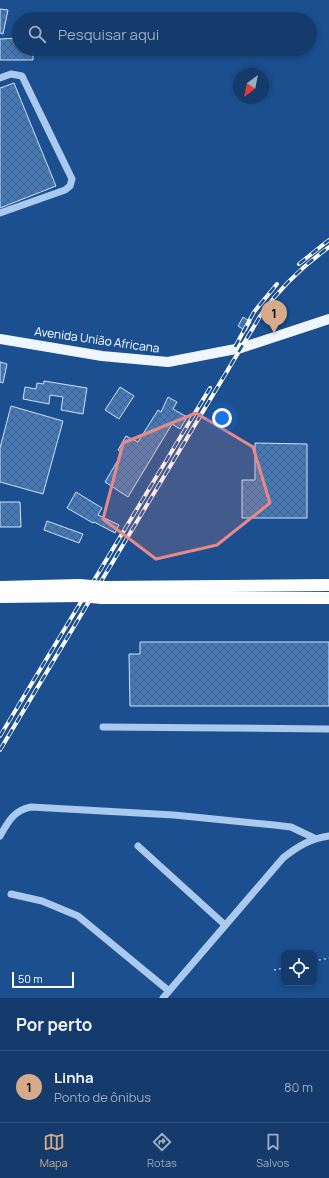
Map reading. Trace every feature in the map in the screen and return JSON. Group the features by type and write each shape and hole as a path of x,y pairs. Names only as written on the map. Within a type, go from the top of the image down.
{"highway":[{"path":"0,587 103,592 329,585"},
{"path":"0,597 80,591"},
{"path":"103,592 123,598 329,598"}],"main road":[{"name":"Avenida União Africana","path":"0,338 102,356 168,362 241,348 329,319"}],"street":[{"path":"0,78 11,74 22,76 72,179 70,186 65,190 0,213"},
{"path":"103,727 329,729"},
{"path":"0,836 14,814 21,809 31,806 174,815 274,825 291,827 314,838"},
{"path":"163,998 283,858 300,844 314,838 329,836"},
{"path":"138,846 225,925"},
{"path":"11,894 42,901 78,916 169,991"}],"path":[{"path":"317,960 329,958"},
{"path":"274,970 281,969"}],"highlighted area":[{"path":"196,413 253,447 270,503 217,545 156,559 103,519 123,443"}],"building":[{"path":"0,9 8,10 3,34 0,33"},
{"path":"12,38 12,56 33,56 33,60 0,60 0,39"},
{"path":"14,83 56,186 0,208 0,88"},
{"path":"243,317 251,322 246,331 238,326"},
{"path":"0,362 7,364 3,383 0,382"},
{"path":"44,381 87,388 83,414 61,410 63,397 50,395 49,404 23,399 25,387 36,389 37,383 43,384"},
{"path":"120,387 134,396 119,419 105,410"},
{"path":"168,397 177,402 173,409 187,417 180,429 172,424 128,497 105,482 122,453 118,450 126,436 138,442 158,410 161,412"},
{"path":"11,406 63,421 43,494 0,482 0,448"},
{"path":"255,443 307,444 307,518 242,518 242,480 255,480"},
{"path":"76,492 102,508 98,515 119,525 115,533 94,522 93,523 67,508"},
{"path":"0,502 20,502 21,527 0,527"},
{"path":"47,521 83,534 79,543 44,530"},
{"path":"140,642 329,642 329,706 130,706 129,654 140,654"}],"railway":[{"path":"299,264 329,240"},
{"path":"0,750 262,313 293,277 329,247"},
{"path":"235,347 254,312 277,284"},
{"path":"0,736 210,388"}],"place":[{"name":"Linha","path":"274,333"}]}
